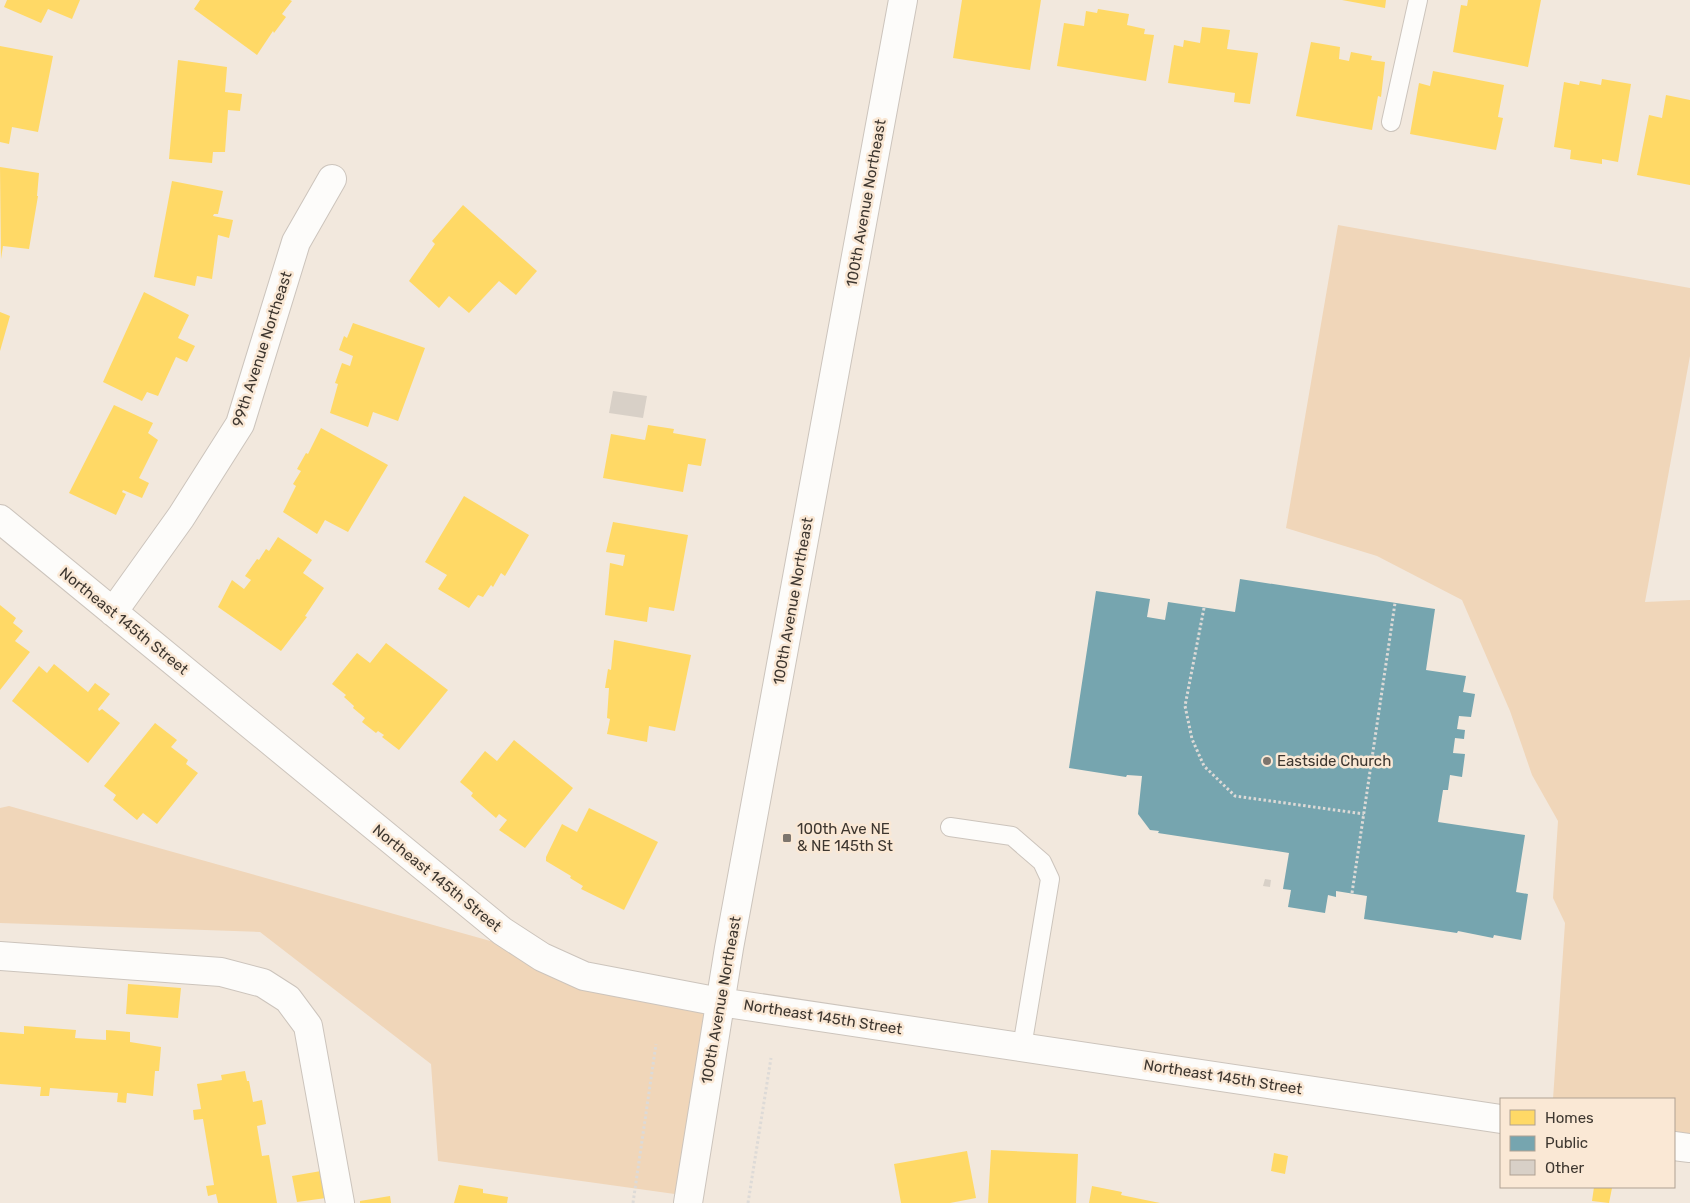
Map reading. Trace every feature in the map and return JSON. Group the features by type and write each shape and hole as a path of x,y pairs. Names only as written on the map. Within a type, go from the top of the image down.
{"street":[{"name":"100th Avenue Northeast","path":"688,1203 720,1002 903,0"},
{"name":"99th Avenue Northeast","path":"113,612 180,517 240,424 296,242 332,179"},
{"name":"Northeast 145th Street","path":"0,519 502,931 542,956 584,976 720,1002 1500,1119"},
{"path":"0,956 221,972 263,983 288,999 308,1026 340,1203"},
{"path":"1675,1146 1690,1148"}],"lane":[{"path":"1391,122 1418,0"},
{"path":"950,826 1012,836 1042,862 1050,879 1022,1047"}],"path":[{"path":"1352,893 1395,603"},
{"path":"1204,608 1185,706 1192,739 1204,766 1235,796 1364,814"},
{"path":"633,1203 656,1044"},
{"path":"748,1203 771,1058"}],"shaded area":[{"path":"1338,225 1690,288 1690,356 1645,602 1690,600 1690,1148 1675,1146 1675,1098 1553,1098 1565,923 1553,898 1558,821 1532,775 1510,711 1462,600 1377,556 1286,528"},
{"path":"9,806 718,1005 689,1196 438,1161 431,1064 260,932 0,923 0,808"}],"building: Homes":[{"path":"7,0 80,0 72,19 48,9 41,23 4,7"},
{"path":"200,0 292,1 282,14 286,17 274,33 273,31 257,55 194,9"},
{"path":"962,0 1041,0 1030,70 953,58"},
{"path":"1342,0 1386,0 1385,8"},
{"path":"1468,0 1541,0 1528,67 1453,52 1461,5 1467,6"},
{"path":"1098,9 1129,14 1127,25 1145,29 1144,34 1154,35 1146,81 1057,66 1064,23 1084,26 1086,11 1097,13"},
{"path":"1202,27 1230,30 1227,49 1258,53 1250,104 1234,102 1235,93 1168,83 1174,45 1183,47 1184,40 1200,43"},
{"path":"1311,42 1340,47 1339,59 1349,61 1351,52 1372,56 1371,60 1385,62 1381,97 1378,96 1372,130 1296,116"},
{"path":"0,46 53,56 38,132 12,127 9,144 0,142"},
{"path":"178,60 227,67 225,92 242,94 240,111 228,110 225,152 213,152 212,163 169,159"},
{"path":"1433,71 1504,85 1498,117 1503,118 1496,150 1410,134 1419,83 1430,86"},
{"path":"1602,79 1631,84 1618,162 1602,159 1602,164 1570,159 1571,150 1554,147 1564,82 1579,85 1580,81 1601,85"},
{"path":"1666,95 1690,100 1690,185 1637,175 1649,115 1662,118"},
{"path":"0,167 39,173 38,196 29,249 3,246 1,259"},
{"path":"172,181 223,191 218,214 213,216 233,220 229,238 218,235 212,279 197,276 195,286 154,277"},
{"path":"463,205 537,271 516,295 499,281 469,313 449,296 439,308 409,281 435,244 432,241"},
{"path":"144,292 189,315 178,338 195,346 187,362 176,357 158,396 147,392 142,401 103,382"},
{"path":"0,312 10,316 0,351"},
{"path":"353,323 425,348 398,421 373,412 368,427 330,413 338,384 335,383 342,363 350,366 353,356 339,350 344,336 347,338"},
{"path":"114,405 153,423 148,433 158,440 139,478 149,483 142,498 123,490 122,492 126,494 116,515 69,493"},
{"path":"648,425 674,429 673,433 706,439 701,466 688,464 683,492 603,478 611,434 645,440"},
{"path":"321,428 388,465 348,532 325,520 317,534 283,512 296,486 293,484 301,471 297,469 306,453 308,454"},
{"path":"464,496 529,535 505,576 501,573 493,587 491,585 483,597 478,595 469,608 438,589 447,575 425,562"},
{"path":"613,522 688,535 674,611 649,607 647,622 605,615 610,563 623,566 625,555 606,552"},
{"path":"278,537 312,560 303,573 324,588 305,616 307,617 281,651 218,607 232,580 244,589 251,580 245,576 266,549 269,551"},
{"path":"0,605 16,618 13,623 23,631 15,641 30,652 0,690"},
{"path":"614,640 691,655 675,731 649,726 647,742 607,734 610,719 607,718 609,688 605,688 608,669 611,670"},
{"path":"386,643 448,690 399,750 382,737 384,735 378,731 376,733 362,722 365,718 353,708 354,706 344,697 346,695 332,684 357,653 370,663"},
{"path":"54,664 88,692 95,683 110,694 98,709 99,711 102,709 120,723 88,763 12,701 39,666 47,673"},
{"path":"155,723 177,740 171,747 188,760 186,764 198,773 157,824 143,813 137,820 113,800 116,795 104,786"},
{"path":"514,740 573,788 525,848 499,830 507,820 499,814 496,818 471,796 473,793 460,782 485,751 497,761"},
{"path":"589,808 658,842 624,910 581,889 583,886 570,878 571,876 546,861 546,857 562,824 577,832"},
{"path":"128,984 181,988 178,1018 126,1014"},
{"path":"24,1026 76,1030 75,1038 106,1040 106,1030 130,1032 130,1042 161,1047 159,1071 155,1071 153,1096 127,1093 126,1103 117,1102 118,1093 50,1088 49,1096 40,1096 41,1087 0,1084 0,1032 24,1034"},
{"path":"245,1071 253,1102 262,1100 266,1124 257,1126 262,1156 269,1155 277,1203 218,1203 216,1194 208,1196 206,1186 214,1185 203,1119 194,1120 193,1110 201,1109 197,1084 222,1080 221,1075"},
{"path":"991,1150 1078,1154 1076,1203 988,1203"},
{"path":"967,1151 976,1198 950,1203 901,1203 894,1164"},
{"path":"1274,1153 1288,1156 1285,1174 1271,1171"},
{"path":"321,1171 326,1198 297,1202 292,1176"},
{"path":"459,1185 483,1189 483,1193 508,1197 507,1203 454,1203"},
{"path":"1092,1186 1122,1192 1121,1195 1160,1203 1089,1203"},
{"path":"1594,1188 1612,1188 1609,1203 1592,1201"},
{"path":"390,1196 391,1203 360,1203 360,1201"}],"building: Public":[{"name":"Eastside Church","path":"1240,579 1435,609 1426,670 1466,676 1463,692 1475,694 1471,717 1459,716 1457,729 1465,730 1464,739 1455,738 1453,753 1465,754 1462,777 1450,775 1448,790 1443,790 1438,822 1525,835 1516,892 1528,894 1521,940 1494,935 1493,938 1458,931 1457,933 1364,919 1367,896 1336,891 1336,897 1328,895 1325,913 1288,907 1291,890 1283,889 1289,853 1158,833 1159,831 1150,830 1138,814 1142,776 1127,775 1126,777 1069,768 1096,591 1150,599 1147,617 1165,620 1168,602 1235,612"}],"building: Other":[{"path":"613,391 647,396 643,418 609,413"},
{"path":"1265,879 1271,880 1270,887 1263,886"}],"place":[{"name":"Eastside Church","path":"1267,761"},
{"name":"100th Ave NE & NE 145th St","path":"787,838"}]}
